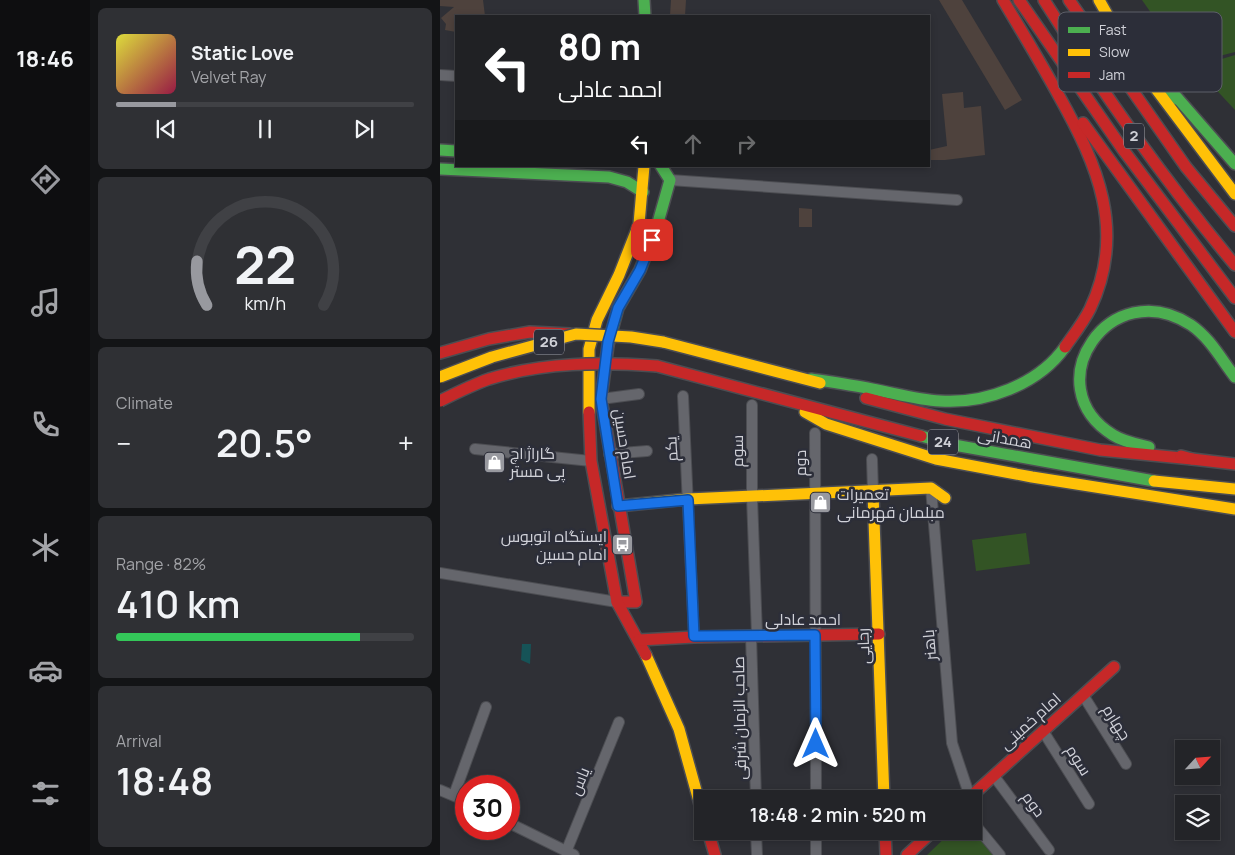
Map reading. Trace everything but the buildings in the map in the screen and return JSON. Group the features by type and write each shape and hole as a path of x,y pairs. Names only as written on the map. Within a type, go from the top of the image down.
{"main road":[{"path":"644,0 645,15"},
{"path":"810,379 848,384 923,399 959,401 995,394 1025,382 1050,365 1079,331 1091,308 1101,279 1107,249 1107,225 1100,184 1085,145 1050,78 1003,0"},
{"path":"1019,0 1058,59"},
{"name":"2","path":"1044,0 1058,23"},
{"name":"2","path":"1069,0 1077,12"},
{"path":"1100,0 1110,12"},
{"path":"1100,0 1107,12"},
{"path":"1050,78 1058,89"},
{"path":"1060,92 1235,332"},
{"path":"1081,92 1235,298"},
{"name":"2","path":"1103,92 1156,167 1235,265"},
{"name":"2","path":"1133,92 1186,167 1235,226"},
{"path":"1158,92 1235,194"},
{"path":"1174,94 1235,164"},
{"path":"1174,94 1235,178"},
{"path":"440,150 455,150"},
{"path":"609,176 618,171 620,167"},
{"name":"امام حسین","path":"644,167 639,224 619,275 598,320 589,349 588,397 591,461 617,602 639,640 679,729 696,790"},
{"path":"662,167 670,180"},
{"path":"440,169 508,170 609,176 626,180 636,185 643,192"},
{"name":"امام حسین","path":"617,602 636,602 601,399 608,342 618,308 640,270 657,226 670,180"},
{"path":"1192,459 1124,440 1111,434 1091,416 1083,398 1080,374 1086,349 1102,328 1125,314 1148,310 1169,314 1190,325 1235,364"},
{"path":"444,353 489,339 530,332 576,334"},
{"name":"26","path":"440,377 492,356 576,334 632,337 662,342"},
{"path":"1207,339 1235,377"},
{"name":"همدانی","path":"662,342 810,379 844,392 945,420 1100,450 1192,459"},
{"name":"26","path":"440,400 496,377 520,371 568,364 612,363 657,366"},
{"name":"همدانی","path":"657,366 954,445 1147,480 1235,489"},
{"path":"778,398 826,424 936,459 1235,509"},
{"name":"24","path":"1192,459 1235,464"},
{"path":"618,506 688,500 931,488 944,498"},
{"name":"رجایی","path":"873,492 884,790"},
{"name":"احمد عادلی","path":"639,640 694,636 879,634"},
{"name":"امام خمینی","path":"978,790 1114,667"},
{"path":"711,840 715,855"},
{"path":"885,840 886,855"},
{"path":"907,855 923,840"}],"street":[{"path":"440,75 455,76"},
{"path":"670,180 957,200"},
{"path":"601,399 639,394"},
{"name":"یکم","path":"683,396 694,636"},
{"name":"سوم","path":"752,405 754,636"},
{"name":"دوم","path":"815,433 816,790"},
{"path":"474,449 591,461"},
{"path":"609,454 647,452"},
{"path":"872,459 873,492"},
{"name":"باهنر","path":"931,488 952,743 967,790"},
{"path":"440,573 617,602"},
{"name":"صاحب الزمان شرقی","path":"754,636 756,790"},
{"name":"چهارم","path":"1083,695 1126,764"},
{"path":"440,790 454,795 486,707"},
{"name":"یاس","path":"570,853 619,722"},
{"name":"سوم","path":"1043,731 1089,804"},
{"name":"دوم","path":"994,776 1049,850"},
{"path":"520,828 570,853"},
{"path":"982,833 1000,855"},
{"path":"756,840 757,855"},
{"path":"816,840 816,855"}],"green space":[{"path":"1142,0 1235,0 1235,52 1222,55 1222,12 1150,12"},
{"path":"1235,55 1235,110 1218,92 1222,92 1222,59"},
{"path":"1026,533 1030,564 976,571 972,540"},
{"path":"943,840 981,840 993,855 927,855"}],"water":[{"path":"522,644 531,644 530,664 521,660"}],"traffic: fast":[{"path":"644,0 645,15"},
{"path":"1172,92 1177,99"},
{"path":"1174,94 1235,164"},
{"path":"440,150 455,151"},
{"path":"608,345 618,308 640,270 657,226 670,180 662,167"},
{"path":"440,169 609,177 627,182 643,192"},
{"path":"1149,447 1126,441 1113,435 1090,414 1080,390 1082,365 1092,342 1110,324 1134,313 1161,312 1198,330 1210,342 1235,377"},
{"path":"811,379 914,398 940,401 975,399 992,395 1025,382 1054,360 1065,347"},
{"path":"921,436 954,445 1154,481"}],"traffic: slow":[{"path":"1099,0 1106,12"},
{"path":"1158,92 1235,194"},
{"path":"589,412 589,349 597,320 619,275 639,224 644,167"},
{"path":"440,377 492,357 576,334 631,337 663,342"},
{"path":"663,342 820,383"},
{"path":"805,412 826,424 936,459 1032,477 1235,509"},
{"path":"1154,481 1235,489"},
{"path":"618,506 688,499 931,488 945,498"},
{"path":"873,492 884,790"},
{"path":"646,655 679,729 696,790"}],"traffic: jam":[{"path":"1003,0 1073,121 1085,147 1103,199 1106,225 1106,252 1101,280 1090,309 1065,347"},
{"path":"1019,0 1058,56"},
{"path":"1044,0 1058,22"},
{"path":"1069,0 1077,12"},
{"path":"1083,92 1124,151 1235,298"},
{"path":"1105,92 1135,136 1235,265"},
{"path":"1133,92 1186,167 1235,226"},
{"path":"1083,123 1235,332"},
{"path":"440,353 489,339 530,332 570,334"},
{"path":"608,345 601,399 636,602 617,602"},
{"path":"440,401 489,379 530,369 593,364 657,366"},
{"path":"657,366 921,436"},
{"path":"866,398 945,419 1100,450 1192,459"},
{"path":"589,412 591,461 617,602 646,655"},
{"path":"1181,456 1235,464"},
{"path":"639,640 694,637 879,634"},
{"path":"978,790 1114,667"},
{"path":"711,840 715,855"},
{"path":"885,840 886,855"},
{"path":"907,855 923,840"}],"place":[{"name":"گاراژ اچ پی مستر","path":"494,462"},
{"name":"تعمیرات مبلمان قهرمانی","path":"821,503"},
{"name":"ایستگاه اتوبوس امام حسین","path":"623,545"}],"route":[{"path":"652,240 640,270 618,308 608,342 601,399 618,506 688,500 694,636 815,635 816,744"}]}
